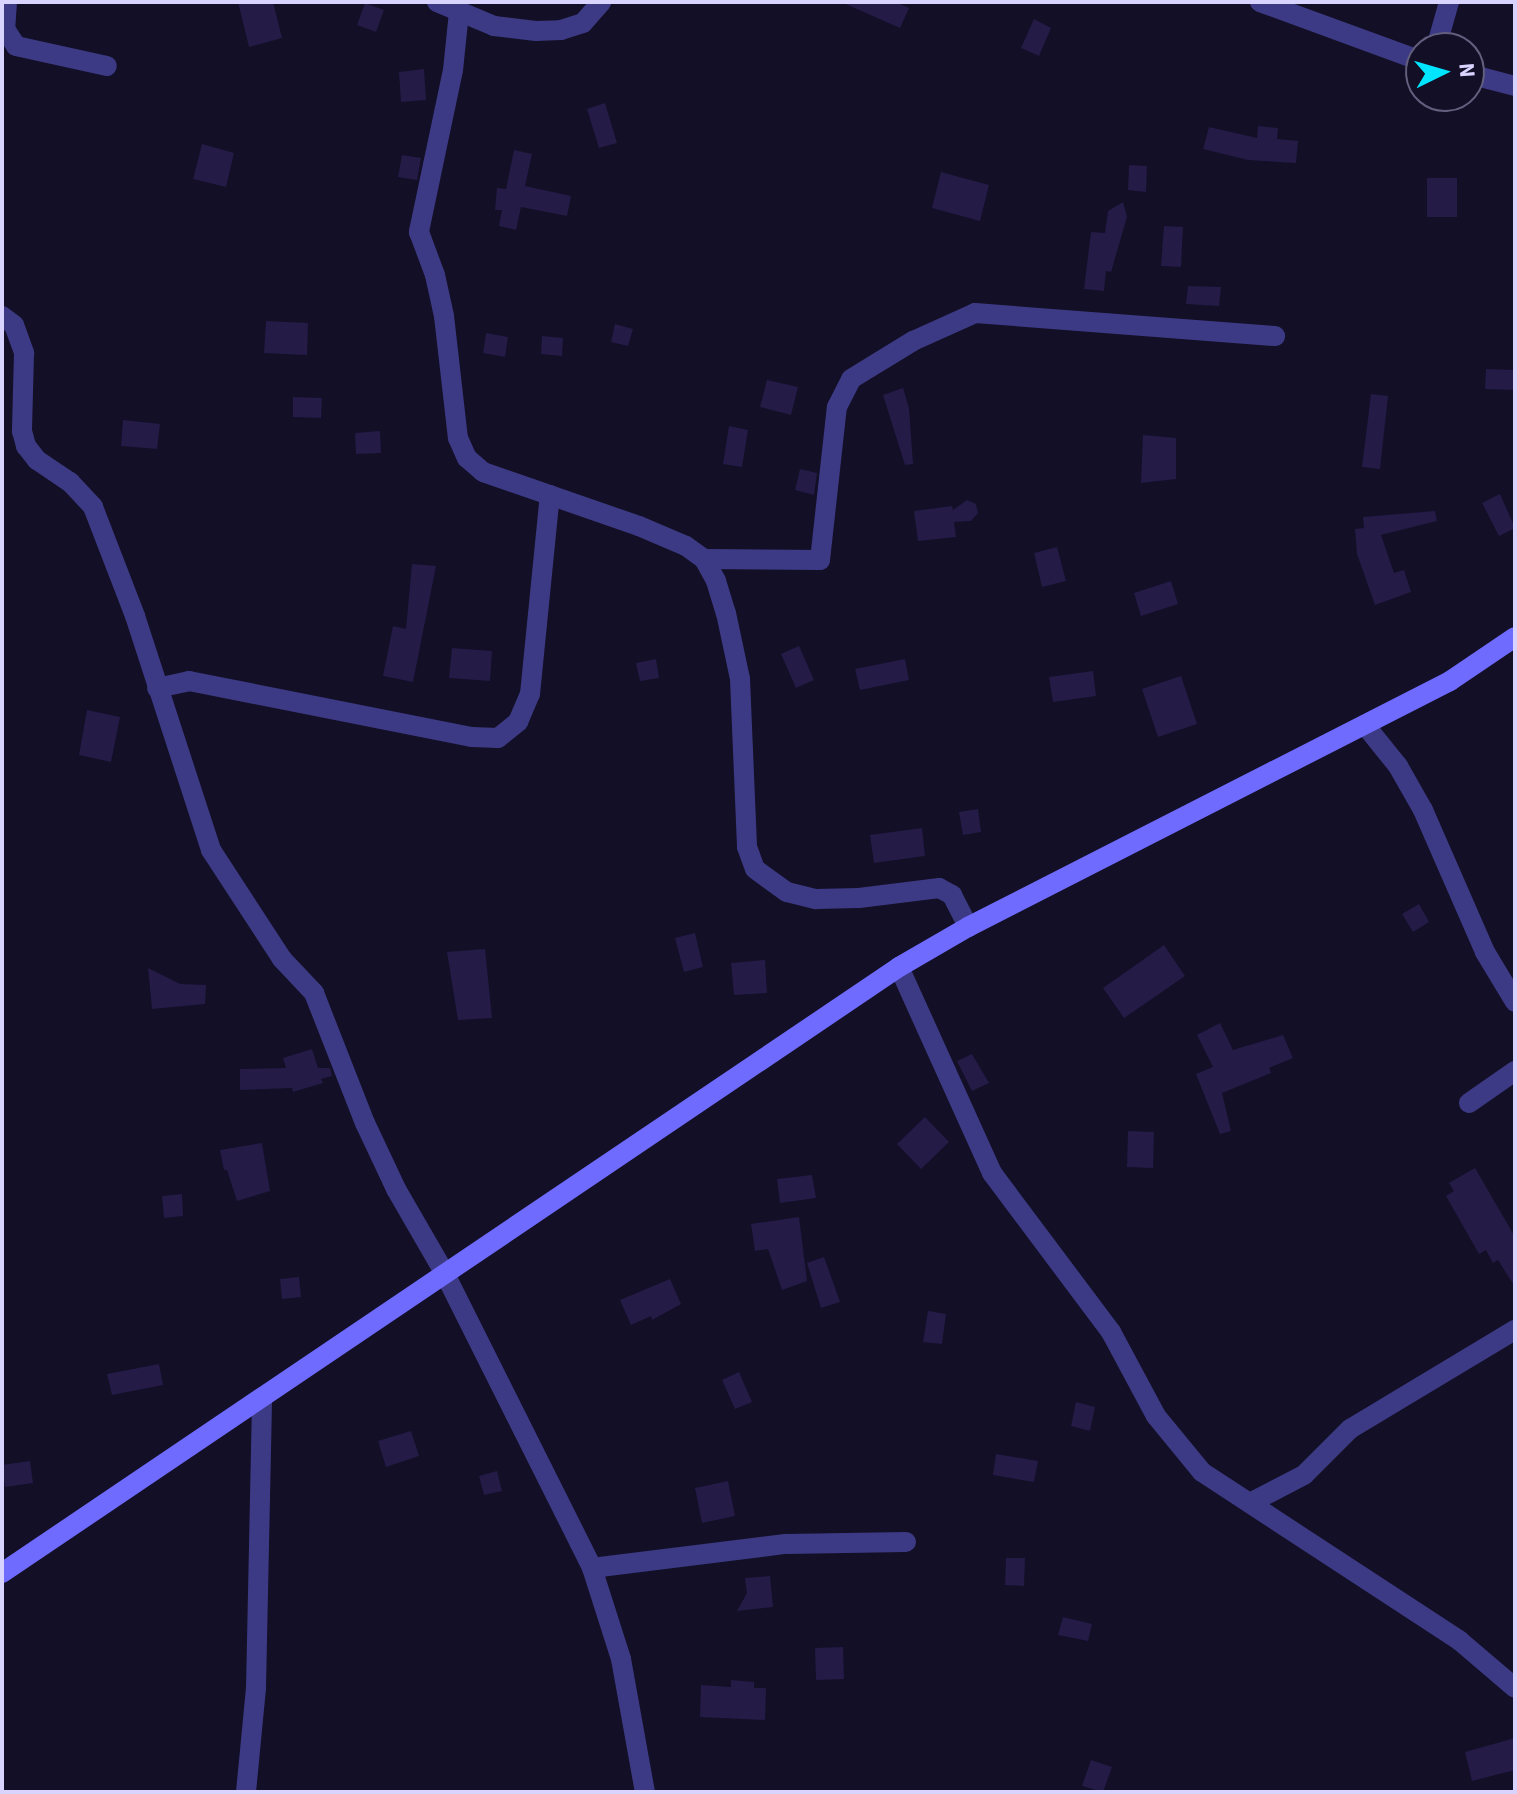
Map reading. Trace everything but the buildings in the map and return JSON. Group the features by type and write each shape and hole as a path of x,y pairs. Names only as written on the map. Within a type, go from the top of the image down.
{"street":[{"path":"7,2 5,29 16,46 107,66"},
{"path":"437,2 494,26 561,30 583,23 601,2"},
{"path":"1260,2 1405,55"},
{"path":"1441,32 1449,2"},
{"path":"459,12 448,101 419,232 435,275 444,316 458,438 467,458 483,472 639,526 686,546 704,559 716,581 726,613 740,679 747,847 755,869 787,892 816,899 859,898 939,888 952,895 968,927"},
{"path":"1485,78 1515,86"},
{"path":"704,559 820,560 837,407 851,379 913,341 975,313 1275,336"},
{"path":"2,316 14,325 24,353 22,431 26,446 37,460 70,482 93,507 135,616 211,850 282,959 314,993 365,1123 396,1189 445,1274 592,1568 621,1659 645,1792"},
{"path":"157,688 189,681 472,737 498,738 518,722 530,694 550,495"},
{"path":"2,1573 899,967 968,927 1450,681 1515,637"},
{"path":"1365,725 1398,766 1423,810 1485,952 1515,1002"},
{"path":"899,967 992,1173 1111,1332 1156,1416 1202,1472 1460,1641 1515,1688"},
{"path":"1469,1103 1515,1071"},
{"path":"1250,1503 1304,1475 1350,1429 1515,1330"},
{"path":"246,1792 256,1688 262,1397"},
{"path":"592,1568 786,1544 906,1542"}]}
